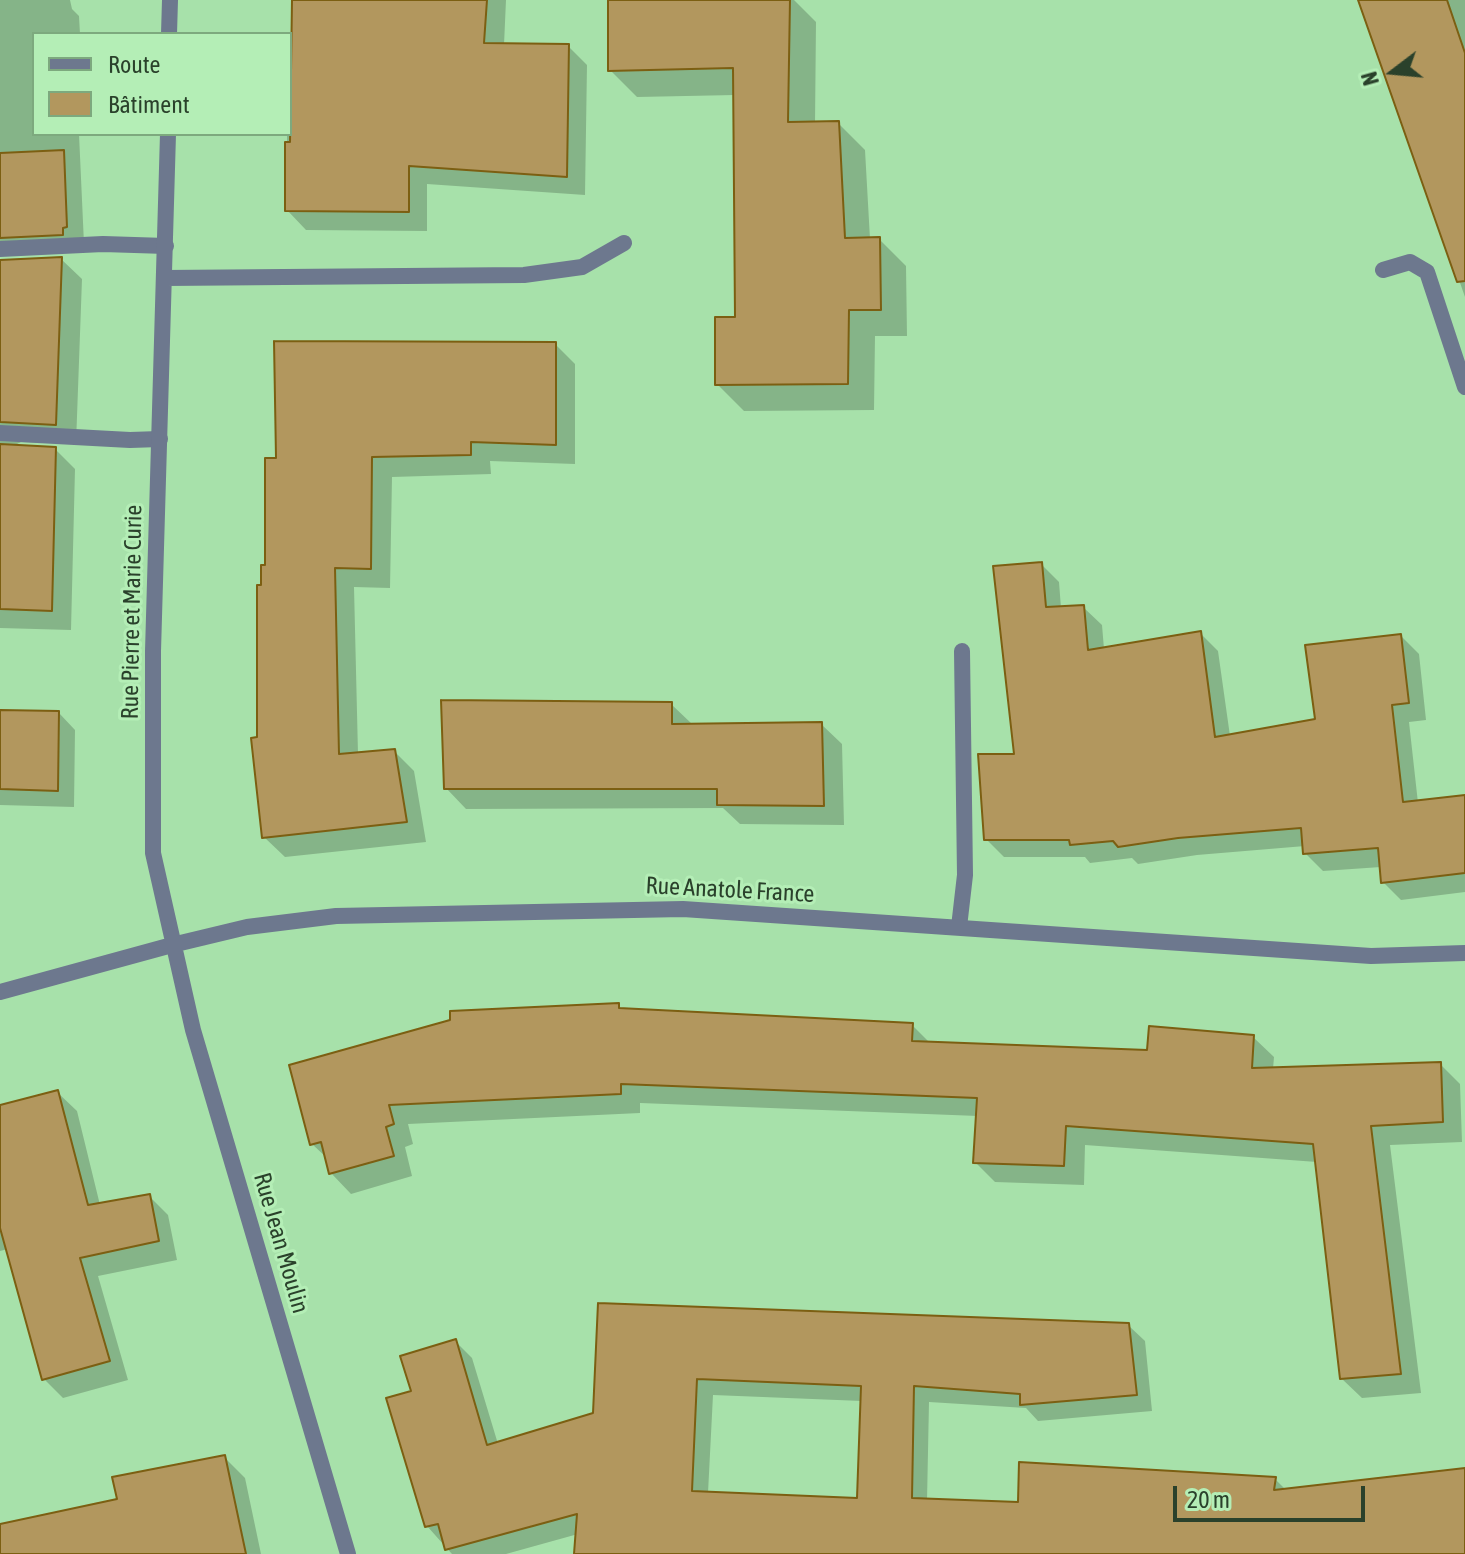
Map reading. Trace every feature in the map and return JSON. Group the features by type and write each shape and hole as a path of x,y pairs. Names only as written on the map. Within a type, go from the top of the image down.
{"street":[{"path":"169,32 170,0"},
{"name":"Rue Pierre et Marie Curie","path":"168,136 153,651 153,853 172,945"},
{"path":"165,278 524,275 582,267 624,243"},
{"path":"0,249 103,244 166,246"},
{"path":"1383,270 1410,262 1427,272 1465,387"},
{"path":"0,433 160,439"},
{"path":"959,927 965,875 962,651"},
{"name":"Rue Anatole France","path":"0,992 247,927 336,916 508,911 683,909 1371,956 1465,953"},
{"name":"Rue Jean Moulin","path":"172,945 193,1030 348,1554"}],"building":[{"path":"292,0 487,0 484,43 569,44 567,177 409,166 409,212 285,211 285,142 290,142 292,136"},
{"path":"608,0 790,0 788,122 839,121 845,238 880,237 881,310 849,310 848,384 715,385 715,317 735,317 733,68 608,71"},
{"path":"1358,0 1447,0 1465,53 1465,281 1457,282"},
{"path":"64,150 67,227 63,228 63,235 0,238 0,153"},
{"path":"62,257 56,425 0,422 0,260"},
{"path":"274,341 556,342 556,445 471,442 471,455 372,457 371,569 335,568 339,754 395,749 407,822 262,838 251,738 257,737 257,585 261,585 261,565 265,565 265,458 276,458"},
{"path":"0,444 56,447 52,611 0,609"},
{"path":"1042,562 1046,607 1084,605 1088,650 1201,631 1215,737 1315,719 1305,645 1401,634 1409,703 1392,705 1403,802 1465,795 1465,873 1381,883 1378,848 1303,854 1301,828 1178,838 1118,847 1113,841 1070,845 1069,840 984,840 978,754 1014,754 993,566"},
{"path":"441,700 672,702 672,724 822,722 824,806 717,805 717,789 444,789"},
{"path":"0,710 59,711 58,791 0,789"},
{"path":"619,1003 619,1008 913,1023 912,1041 1147,1050 1149,1026 1254,1035 1252,1068 1441,1062 1443,1122 1371,1126 1401,1374 1340,1379 1313,1144 1066,1126 1064,1166 973,1163 977,1098 621,1084 621,1094 389,1105 394,1124 386,1127 394,1156 329,1174 321,1142 310,1145 289,1065 450,1020 450,1011"},
{"path":"58,1090 88,1205 150,1194 159,1241 80,1258 110,1361 42,1380 0,1228 0,1105"},
{"path":"598,1303 1129,1323 1137,1395 1020,1405 1020,1394 914,1386 912,1498 1018,1502 1019,1462 1276,1477 1274,1490 1465,1468 1465,1554 574,1554 577,1514 445,1550 438,1524 425,1527 386,1398 411,1391 400,1356 456,1339 487,1445 593,1413","holes":["697,1379 861,1386 857,1498 692,1491"]},
{"path":"225,1455 246,1554 0,1554 0,1524 117,1499 112,1477"}]}
